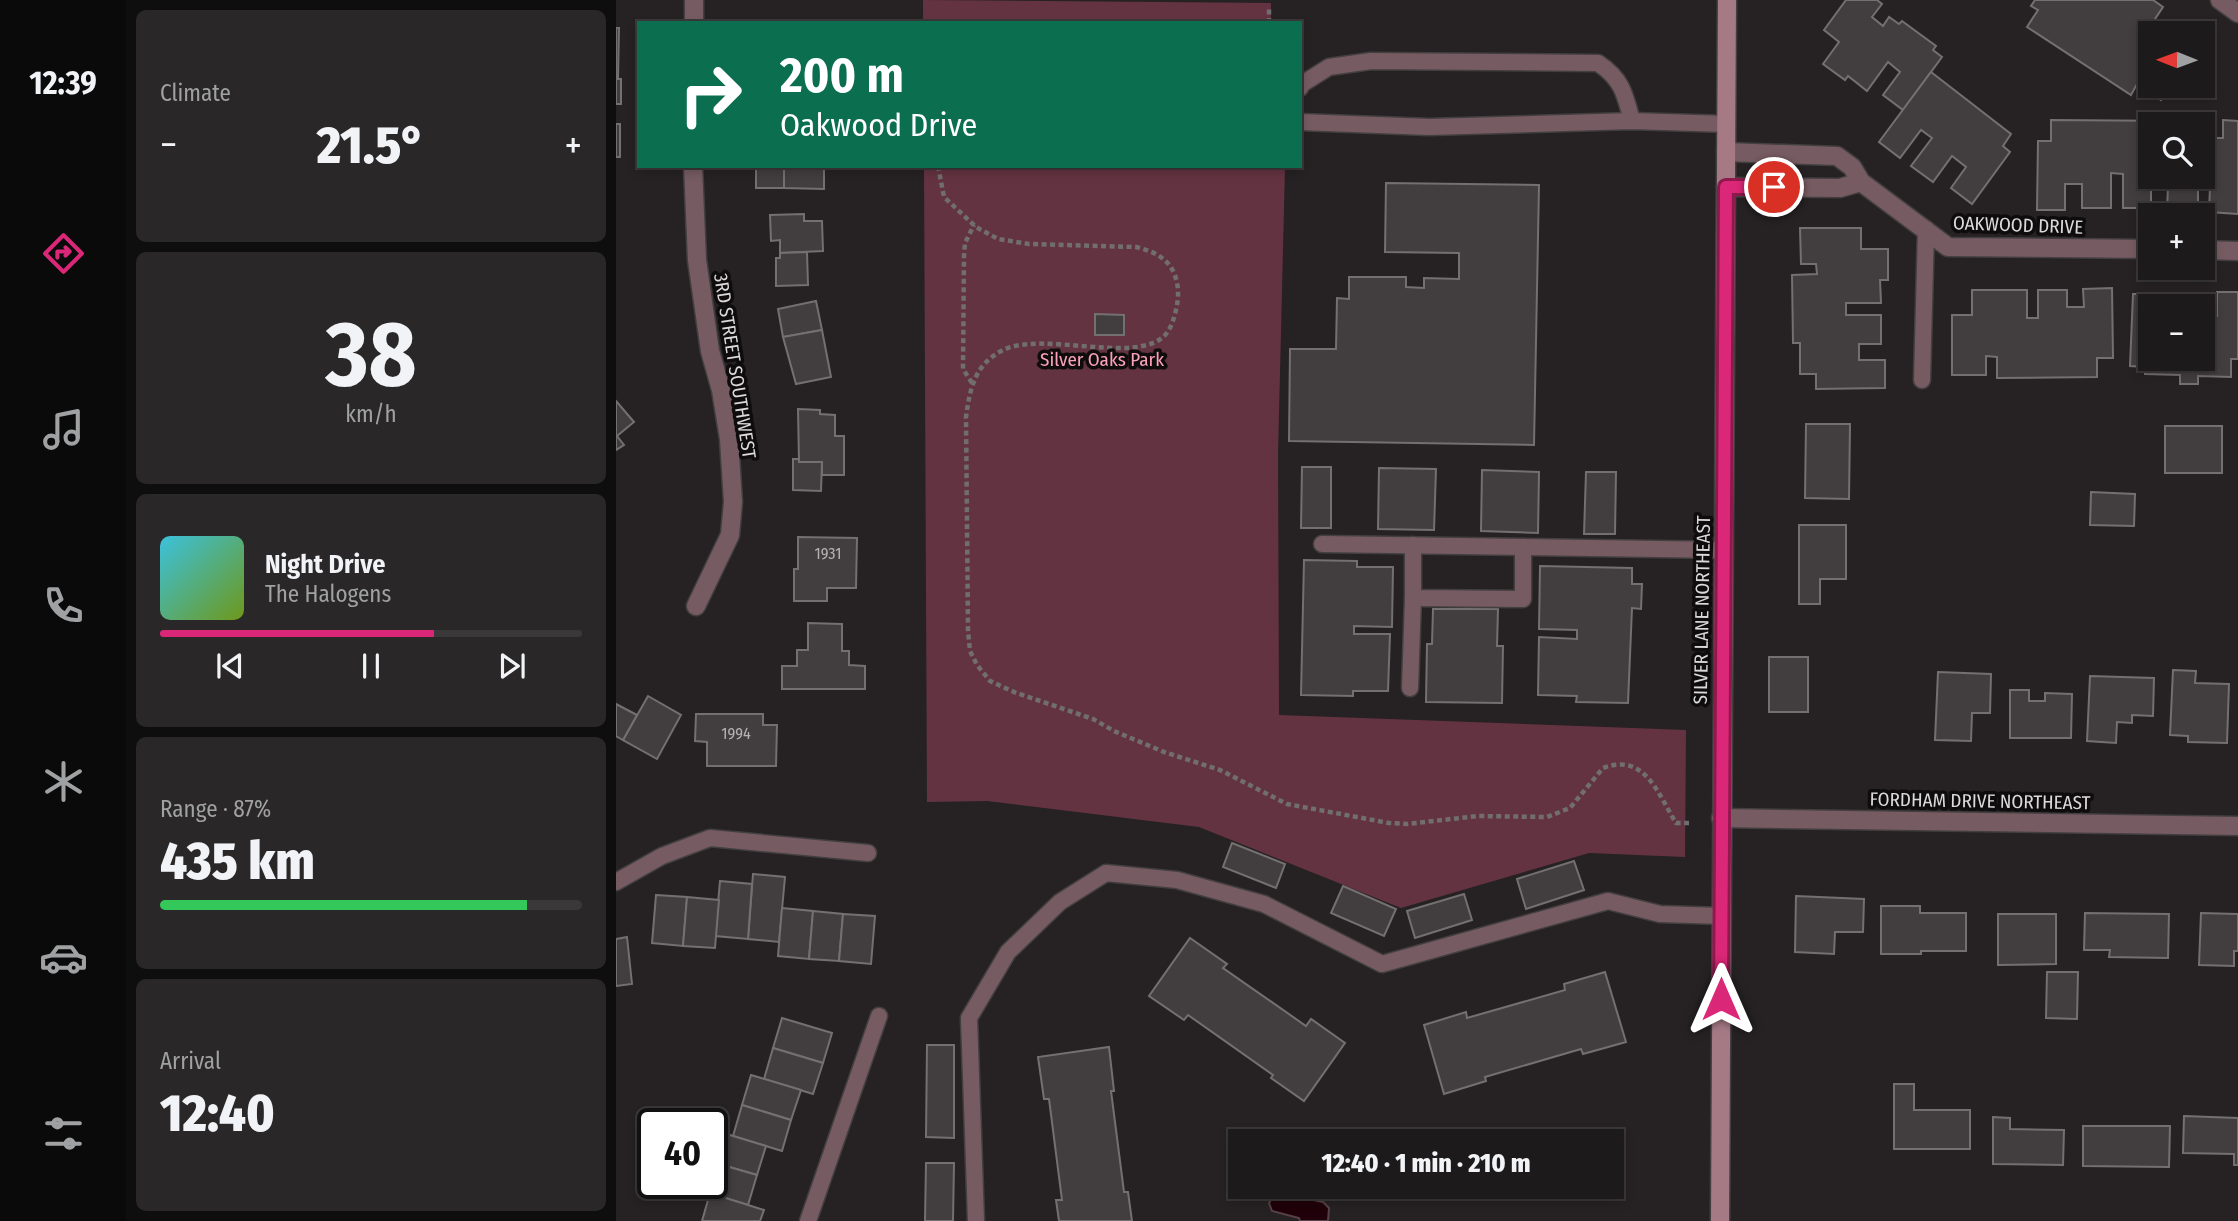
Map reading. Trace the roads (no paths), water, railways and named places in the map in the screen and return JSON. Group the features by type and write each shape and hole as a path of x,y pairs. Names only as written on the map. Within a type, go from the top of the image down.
{"street":[{"path":"694,0 694,21"},
{"name":"SILVER LANE NORTHEAST","path":"1720,1221 1727,0"},
{"path":"2220,0 2238,13"},
{"name":"OAKWOOD DRIVE","path":"1726,152 1837,156 1852,167 1861,181 1948,247 2138,249"},
{"name":"3RD STREET SOUTHWEST","path":"693,168 697,260 710,351 721,390 729,439 733,502 730,535 696,606"},
{"path":"1726,187 1840,188 1861,181"},
{"path":"2215,250 2238,251"},
{"name":"FORDHAM DRIVE NORTHEAST","path":"1721,818 2238,826"}],"lane":[{"path":"1302,84 1329,67 1371,61 1598,63 1613,73 1625,95 1632,121"},
{"path":"1302,122 1429,127 1632,121 1727,124"},
{"path":"1922,380 1926,229"},
{"path":"1322,544 1724,550"},
{"path":"1410,688 1413,545"},
{"path":"1413,598 1523,599 1523,547"},
{"path":"616,882 662,856 710,838 868,853"},
{"path":"976,1221 969,1018 1009,952 1060,902 1106,873 1177,880 1264,904 1382,964 1608,901 1660,914 1721,916"},
{"path":"807,1221 879,1016"}],"park label":[{"name":"Silver Oaks Park","path":"1102,359"}]}
